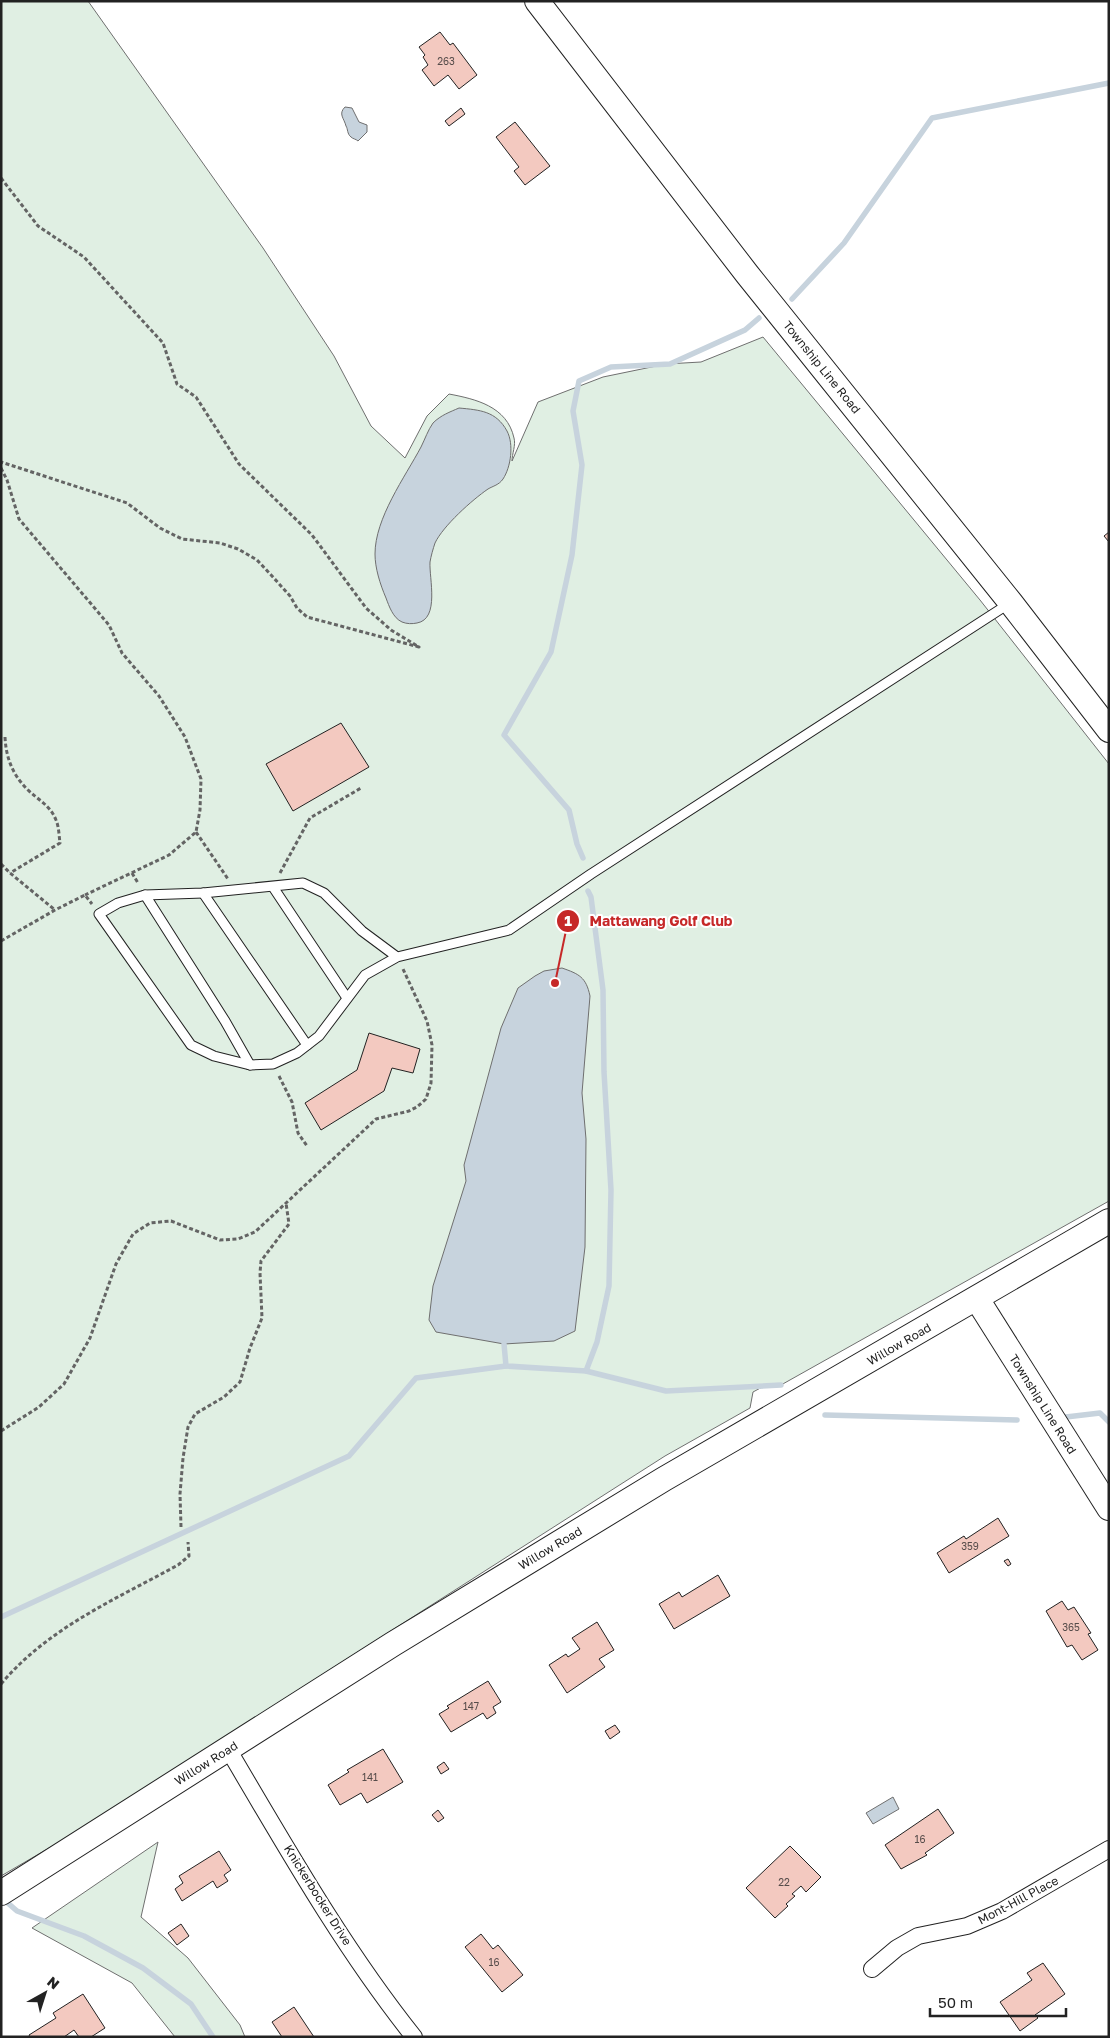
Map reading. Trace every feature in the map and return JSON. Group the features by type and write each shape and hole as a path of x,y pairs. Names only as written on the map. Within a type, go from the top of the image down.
{"street":[{"name":"Township Line Road","path":"537,1 747,274 1011,603 1109,730"},
{"name":"Willow Road","path":"5,1891 393,1644 664,1478 977,1299 1109,1221"},
{"name":"Township Line Road","path":"977,1299 1109,1508"},
{"name":"Knickerbocker Drive","path":"228,1749 333,1922 391,2008 414,2037"},
{"name":"Mont-Hill Place","path":"872,1969 897,1948 918,1936 967,1926 1002,1911 1109,1849"}],"lane":[{"path":"397,957 362,932 324,894 303,883 273,887 235,888 203,893 145,895 118,903 99,914 191,1045 214,1056 250,1065 273,1064 296,1053 319,1036 336,1016 365,975 397,957 509,930 600,868 1011,603"},
{"path":"273,887 347,998"},
{"path":"203,893 307,1045"},
{"path":"145,895 225,1021 250,1065"}],"path":[{"path":"1,178 38,226 84,257 163,343 177,384 196,397 239,464 312,536 366,608 391,630 418,647 307,617 297,608 290,596 262,566 238,549 220,543 182,539 160,528 127,503 1,462"},
{"path":"1,468 7,480 19,519 109,625 122,653 159,696 185,737 201,779 200,810 196,832 168,855 55,910 1,941"},
{"path":"5,737 6,754 12,770 27,789 47,804 57,821 60,843 10,873"},
{"path":"273,887 310,818 361,788"},
{"path":"196,832 235,888"},
{"path":"1,864 55,910"},
{"path":"85,895 99,914"},
{"path":"1,1431 39,1407 64,1384 90,1338 116,1264 133,1234 150,1224 171,1221 220,1240 238,1239 255,1232 376,1119 409,1111 426,1099 431,1083 432,1064 432,1045 428,1021 397,957"},
{"path":"273,1064 292,1102 298,1133 307,1146"},
{"path":"181,1527 182,1458 188,1427 195,1414 224,1397 240,1382 250,1348 262,1318 261,1261 289,1224 286,1202"},
{"path":"1,1684 15,1667 70,1624 178,1565 189,1556 188,1542"}],"green space":[{"path":"1,1 88,1 263,248 334,356 371,426 405,458 427,416 449,394 469,398 489,406 505,418 514,441 512,461 538,402 603,377 666,364 701,362 763,337 980,600 1109,764 1109,1201 781,1385 766,1385 753,1392 750,1408 665,1456 68,1837 1,1876"},
{"path":"158,1842 141,1917 188,1958 240,2025 245,2037 175,2037 132,1983 32,1928"}],"shaded area":[{"path":"345,107 352,108 359,122 367,125 367,132 358,141 348,133 342,114"},
{"path":"459,408 493,415 503,424 509,436 510,462 506,474 501,481 466,506 451,521 435,543 430,562 432,597 429,614 424,620 417,623 402,622 394,615 390,608 382,587 375,559 376,540 385,512 431,426 442,416"},
{"path":"562,968 573,972 584,980 590,996 582,1093 586,1139 585,1247 575,1331 554,1341 504,1344 436,1332 429,1320 433,1286 466,1181 464,1165 501,1028 518,988 544,971"},
{"path":"893,1797 899,1809 873,1824 866,1813"}],"building":[{"path":"440,32 450,45 453,43 477,75 459,89 448,75 434,86 422,70 428,65 423,57 425,55 419,47"},
{"path":"461,108 465,114 449,126 445,121"},
{"path":"515,122 550,166 525,185 514,171 519,167 496,137"},
{"path":"1109,532 1109,542 1104,536"},
{"path":"341,723 369,767 293,811 266,764"},
{"path":"369,1033 420,1049 413,1073 392,1068 384,1091 321,1130 305,1103 357,1070"},
{"path":"998,1518 1009,1536 949,1573 937,1553 964,1536 966,1539"},
{"path":"1008,1559 1011,1564 1008,1566 1004,1561"},
{"path":"718,1575 730,1596 674,1629 659,1604 679,1592 682,1597"},
{"path":"1062,1601 1068,1610 1074,1607 1091,1633 1088,1634 1098,1650 1082,1660 1072,1645 1067,1647 1046,1611"},
{"path":"597,1622 614,1650 599,1659 605,1667 567,1693 549,1665 566,1654 568,1657 580,1649 572,1638"},
{"path":"488,1681 501,1702 493,1707 496,1713 487,1719 483,1713 451,1732 439,1714 449,1708 447,1706"},
{"path":"615,1725 620,1732 610,1739 605,1731"},
{"path":"383,1749 403,1782 367,1803 361,1793 340,1805 328,1785 349,1772 347,1770"},
{"path":"444,1762 449,1769 441,1774 437,1767"},
{"path":"938,1809 954,1833 925,1853 927,1855 901,1869 885,1845"},
{"path":"438,1810 444,1818 438,1822 432,1815"},
{"path":"790,1846 821,1877 806,1892 801,1886 792,1894 795,1896 786,1904 788,1906 775,1918 746,1888"},
{"path":"219,1851 231,1870 224,1875 228,1881 217,1888 213,1881 182,1901 175,1889 183,1883 179,1876"},
{"path":"181,1924 189,1936 177,1945 168,1933"},
{"path":"481,1934 493,1949 498,1945 523,1975 502,1992 465,1947"},
{"path":"1043,1963 1065,1994 1035,2015 1038,2018 1020,2031 1000,2002 1032,1980 1027,1973"},
{"path":"83,1994 105,2028 91,2037 79,2037 74,2030 64,2037 30,2037 29,2035 56,2018 53,2013"},
{"path":"294,2007 314,2037 282,2037 272,2022"}],"waterway":[{"path":"792,299 844,243 932,118 1109,83"},
{"path":"583,858 577,844 569,810 504,735 551,652 572,555 582,465 573,411 579,381 611,367 670,364 745,330 759,318"},
{"path":"586,1371 597,1342 609,1286 611,1190 604,1072 603,990 591,897 588,891"},
{"path":"504,1344 506,1366 586,1371 666,1391 781,1385"},
{"path":"1,1617 349,1456 416,1378 506,1366"},
{"path":"1066,1417 1100,1413 1109,1422"},
{"path":"825,1415 1017,1420"},
{"path":"2,1898 17,1911 84,1936 143,1968 191,2004 213,2037"}],"place":[{"name":"Mattawang Golf Club","path":"555,983"}]}
